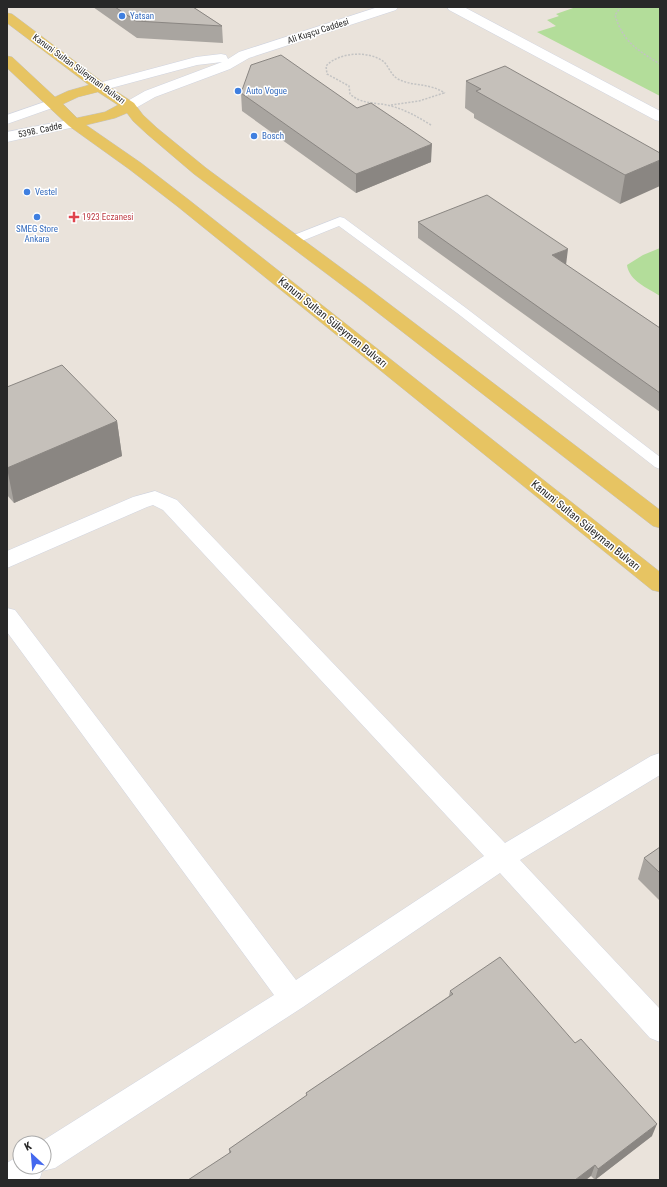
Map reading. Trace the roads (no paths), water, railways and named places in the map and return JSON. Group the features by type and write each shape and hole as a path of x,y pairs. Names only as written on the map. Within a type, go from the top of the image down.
{"main road":[{"name":"Kanuni Sultan Süleyman Bulvarı","path":"7,17 100,86 130,106 138,118 176,152 660,521"},
{"name":"Kanuni Sultan Süleyman Bulvarı","path":"7,60 74,123 135,166 183,203 660,584"},
{"path":"53,103 73,94 100,86"},
{"path":"74,123 110,115 130,106"}],"street":[{"name":"Ali Kuşçu Caddesi","path":"130,106 150,94 225,66 244,56 391,7"},
{"path":"454,7 660,117"},
{"name":"Ali Kuşçu Caddesi","path":"100,86 196,61 244,56"},
{"name":"5398. Cadde","path":"7,120 53,103"},
{"name":"5398. Cadde","path":"7,137 74,123"},
{"path":"7,560 140,502 155,498 170,505 502,858 660,1029"},
{"path":"7,616 293,998"},
{"path":"52,1152 293,998 502,858 660,763"}],"lane":[{"path":"293,240 340,221 517,353 660,464"}],"place":[{"name":"Yatsan","path":"122,16"},
{"name":"Auto Vogue","path":"238,91"},
{"name":"Bosch","path":"254,136"},
{"name":"Vestel","path":"27,192"},
{"name":"SMEG Store Ankara","path":"37,217"},
{"name":"1923 Eczanesi","path":"74,217"}]}
